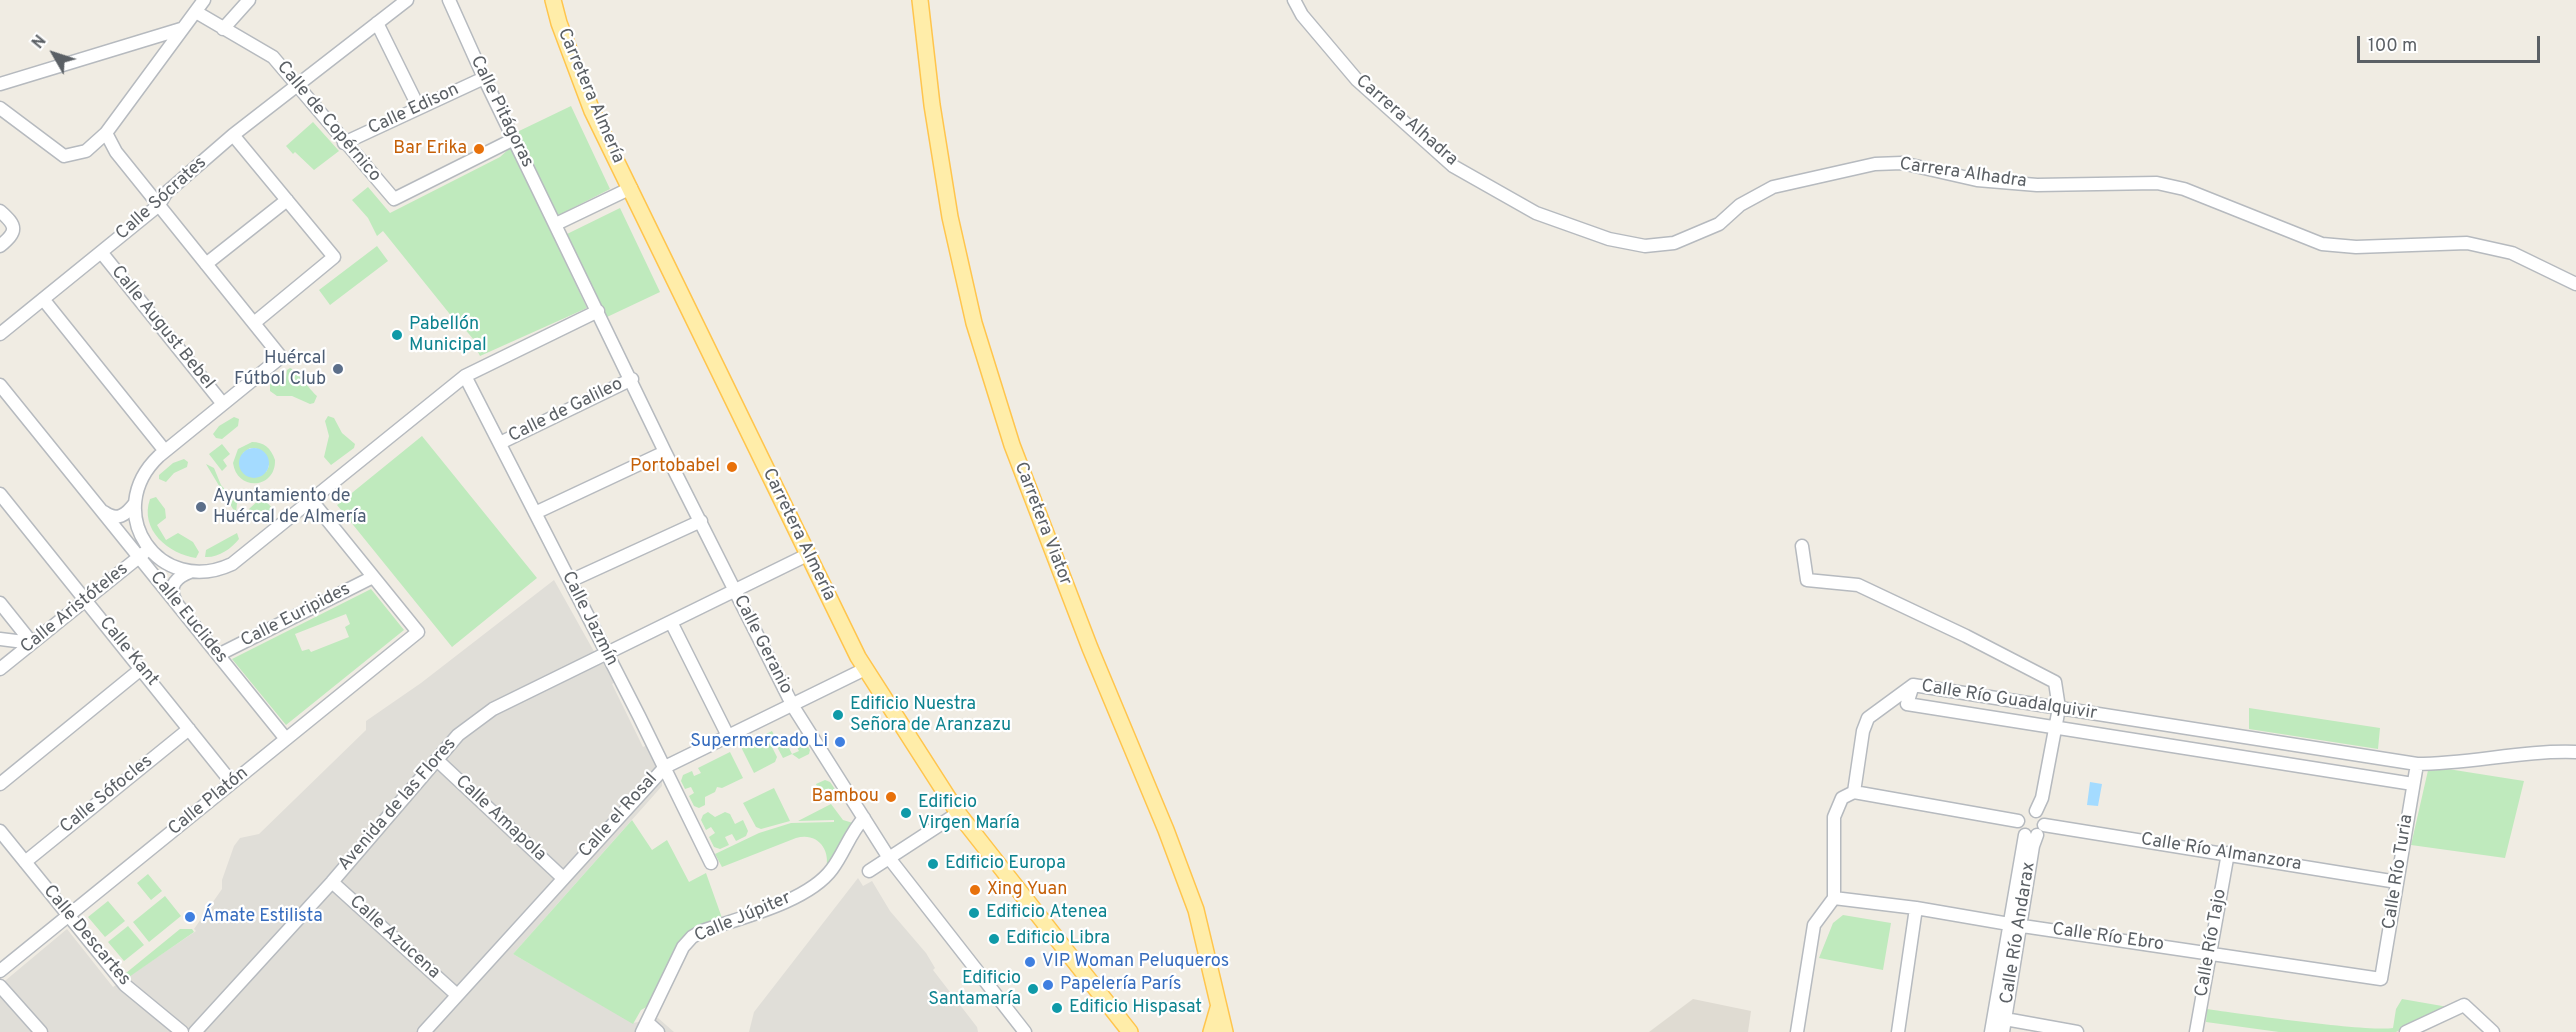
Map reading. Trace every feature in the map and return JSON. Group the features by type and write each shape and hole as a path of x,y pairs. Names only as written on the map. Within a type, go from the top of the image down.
{"main road":[{"name":"Carretera Almería","path":"553,0 559,23 592,111 807,555 865,669 958,813 1129,1030"},
{"name":"Carretera Viator","path":"920,0 931,94 951,217 974,323 1012,445 1090,648 1166,830 1196,910 1225,1032"},
{"path":"1211,1032 1218,999"}],"street":[{"path":"0,108 64,156 86,151 106,133 204,0"},
{"path":"224,28 249,0"},
{"name":"Calle Sócrates","path":"0,334 159,206 166,193 233,135 407,0"},
{"name":"Calle Pitágoras","path":"449,0 484,78 556,224"},
{"name":"Carrera Alhadra","path":"1294,0 1302,15 1357,80 1454,166 1536,213 1609,239 1645,246 1674,243 1719,224 1740,205 1773,187 1875,164 1902,163 1977,180 2037,185 2157,183 2184,189 2322,244 2356,247 2467,243 2512,253 2576,284"},
{"name":"Calle de Copérnico","path":"196,12 273,57 394,199 514,139"},
{"path":"377,23 419,108"},
{"path":"0,84 181,29"},
{"name":"Calle Edison","path":"344,143 484,78"},
{"path":"106,133 116,152 282,357 165,451 144,472 135,503 137,525 149,548 170,566 190,572 212,572 232,564 465,376 598,311"},
{"path":"233,135 334,257 254,323"},
{"path":"556,224 631,188"},
{"path":"206,264 287,200"},
{"path":"0,246 13,232 13,225 5,215"},
{"name":"Calle Geranio","path":"556,224 665,452 792,705 889,858 1025,1032"},
{"name":"Calle August Bebel","path":"101,252 223,404"},
{"path":"43,299 165,451"},
{"name":"Calle Jazmín","path":"465,376 665,767 711,862"},
{"name":"Calle de Galileo","path":"500,443 632,379"},
{"name":"Calle Euclides","path":"0,385 286,739"},
{"path":"535,513 665,452"},
{"name":"Calle Kant","path":"0,494 232,783"},
{"path":"312,501 373,577"},
{"path":"101,510 111,517 121,517 135,503"},
{"path":"570,581 701,521"},
{"path":"1802,546 1807,580 1858,585 1966,636 2055,682 2059,708 2042,798 2036,811"},
{"name":"Calle Aristóteles","path":"0,669 149,548"},
{"name":"Avenida de las Flores","path":"195,1032 332,882 458,735 493,710 807,555"},
{"path":"177,605 172,593 174,583 181,576 190,572"},
{"name":"Calle Platón","path":"0,971 418,632 373,577"},
{"name":"Calle Euripides","path":"218,655 373,577"},
{"path":"0,603 32,643"},
{"path":"671,622 728,736"},
{"path":"0,639 32,643"},
{"path":"0,784 141,669"},
{"name":"Calle el Rosal","path":"424,1032 665,767 865,669"},
{"path":"1854,792 1863,731 1868,718 1913,685"},
{"name":"Calle Río Guadalquivir","path":"2413,784 1907,704 1913,685 2416,764 2448,764 2534,754 2576,752"},
{"name":"Calle Sófocles","path":"25,862 189,729"},
{"name":"Calle Amapola","path":"437,760 563,879"},
{"name":"Calle Río Turia","path":"2381,979 2416,764"},
{"path":"1797,1032 1814,924 1834,898 1834,817 1842,798 1854,792 2018,821"},
{"path":"2036,811 2043,817 2035,832 2019,830 2018,821 2025,812 2036,811"},
{"path":"869,871 958,813"},
{"name":"Calle Júpiter","path":"644,1027 683,947 692,937 702,931 782,904 819,881 831,870 856,827 864,818"},
{"name":"Calle Descartes","path":"0,831 124,985 182,1032"},
{"name":"Calle Río Almanzora","path":"2035,832 2228,853 2397,882"},
{"name":"Calle Río Andarax","path":"1991,1032 2035,832"},
{"name":"Calle Río Tajo","path":"2196,1032 2228,853"},
{"name":"Calle Azucena","path":"332,882 457,994"},
{"name":"Calle Río Ebro","path":"1834,898 1916,908 2014,925 2381,979"},
{"path":"1898,1032 1916,908"},
{"name":"Calle Río Andarax","path":"2002,1032 2014,925"},
{"path":"0,986 41,1032"},
{"path":"2408,1032 2464,1005 2493,1032"},
{"path":"2005,1019 2077,1032"},
{"path":"644,1027 658,1032"}],"shaded area":[{"path":"554,580 601,664 606,663 616,682 612,684 643,747 648,745 662,777 662,786 513,954 633,1023 658,1018 674,1032 0,1032 0,985 67,929 113,987 196,931 194,929 222,889 222,880 234,846 240,838 259,834 366,730 366,721 421,683"},
{"path":"858,878 863,886 872,881 890,911 926,953 935,968 933,970 977,1027 978,1032 749,1032 754,1012"},
{"path":"1693,999 1751,1011 1748,1032 1649,1032"}],"green space":[{"path":"571,106 610,189 559,215 556,214 517,132"},
{"path":"313,122 339,151 314,170 286,146"},
{"path":"511,147 587,308 480,356 477,350 480,347 463,327 461,328 383,231 377,236 368,218 352,200 368,187 390,213 500,157"},
{"path":"620,208 660,292 607,317 567,234"},
{"path":"377,246 388,261 330,305 319,290"},
{"path":"290,368 317,396 314,403 310,404 292,396 277,396 270,391 270,383 274,381 281,383"},
{"path":"328,416 334,418 342,433 355,444 354,448 331,465 324,457 329,436 325,421"},
{"path":"234,417 239,419 238,426 222,439 216,438 213,434 219,426"},
{"path":"422,436 537,578 452,647 337,505"},
{"path":"252,442 266,446 275,460 274,470 269,477 256,483 241,479 233,463 238,449","holes":["250,448 256,448 269,466 266,472 240,465 243,453"]},
{"path":"222,444 230,454 223,460 227,466 222,471 209,454"},
{"path":"184,459 188,462 187,467 174,473 166,482 159,479 159,475 173,463"},
{"path":"206,464 214,468 221,485 237,503 236,514"},
{"path":"156,497 165,509 166,518 157,525 166,540 178,533 193,542 199,552 196,558 186,556 167,546 153,530 148,510 150,499"},
{"path":"262,497 274,510 262,522 249,509"},
{"path":"237,533 239,539 228,549 215,556 205,557 206,550"},
{"path":"371,589 404,630 286,725 232,659","holes":["346,614 350,624 345,627 349,637 311,652 309,649 302,651 295,634"]},
{"path":"2249,708 2380,728 2378,749 2249,729"},
{"path":"772,731 775,737 769,741 777,757 775,762 754,773 741,747"},
{"path":"785,740 792,754 783,758 776,745"},
{"path":"804,740 810,750 809,754 799,759 792,754 799,751 795,744"},
{"path":"730,752 743,778 722,788 717,787 715,792 705,797 705,805 699,808 694,806 689,796 694,793 691,787 685,789 681,781 683,775 692,771 694,776 701,773 698,768"},
{"path":"2429,766 2524,781 2505,858 2411,845"},
{"path":"825,780 830,782 837,792 816,802 813,794 819,791 816,784"},
{"path":"774,788 790,821 761,829 756,827 743,803"},
{"path":"831,804 843,820 853,823 826,869 824,849 821,844 810,837 796,838 722,867 715,854 759,833 791,823 834,822 834,820 798,821"},
{"path":"708,812 715,817 725,812 730,814 735,824 743,820 748,831 746,836 736,841 732,834 725,837 729,845 720,849 714,847 709,837 715,833 711,827 706,830 701,820"},
{"path":"632,820 652,850 667,840 689,882 706,873 722,918 699,928 650,1005 641,1010 633,1024 513,954"},
{"path":"148,874 162,891 151,900 137,883"},
{"path":"165,896 181,916 149,942 133,922"},
{"path":"108,901 125,921 105,937 88,917"},
{"path":"1843,915 1891,923 1883,970 1819,958 1833,923"},
{"path":"128,926 144,945 124,961 108,942"},
{"path":"180,929 192,929 194,932 129,977 126,973"},
{"path":"2402,999 2448,1007 2396,1032 2279,1032 2206,1022 2207,1009 2332,1025 2393,1028 2396,1009"}],"water":[{"path":"254,448 265,452 269,463 265,474 254,478 243,474 239,463 243,452"},
{"path":"2090,782 2102,784 2098,806 2087,805"}],"place":[{"name":"Bar Erika","path":"479,149"},
{"name":"Pabellón Municipal","path":"397,335"},
{"name":"Huércal Fútbol Club","path":"338,369"},
{"name":"Portobabel","path":"732,467"},
{"name":"Ayuntamiento de Huércal de Almería","path":"201,507"},
{"name":"Edificio Nuestra Señora de Aranzazu","path":"838,715"},
{"name":"Supermercado Li","path":"840,742"},
{"name":"Bambou","path":"891,797"},
{"name":"Edificio Virgen María","path":"906,813"},
{"name":"Edificio Europa","path":"933,864"},
{"name":"Xing Yuan","path":"975,890"},
{"name":"Edificio Atenea","path":"974,913"},
{"name":"Ámate Estilista","path":"190,917"},
{"name":"Edificio Libra","path":"994,939"},
{"name":"VIP Woman Peluqueros","path":"1030,962"},
{"name":"Papelería París","path":"1048,985"},
{"name":"Edificio Santamaría","path":"1033,989"},
{"name":"Edificio Hispasat","path":"1057,1008"}]}
